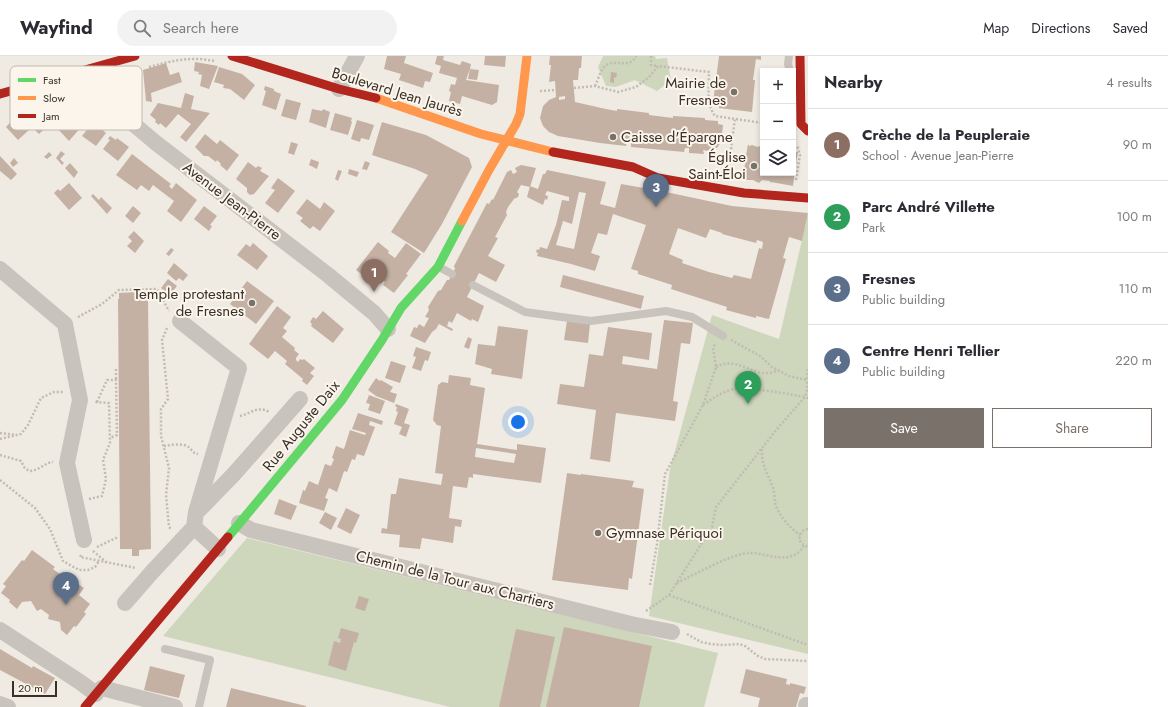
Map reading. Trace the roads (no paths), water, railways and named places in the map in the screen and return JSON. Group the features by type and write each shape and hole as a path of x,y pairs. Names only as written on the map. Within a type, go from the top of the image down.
{"street":[{"path":"101,66 135,56"},
{"name":"Boulevard Jean Jaurès","path":"232,56 339,89 380,99 481,134 507,141 632,167 658,178 744,193 807,197"},
{"path":"339,89 357,56"},
{"name":"Rue Auguste Daix","path":"85,707 342,400 382,340 401,308 438,266 489,170 516,124 520,114 527,56"},
{"path":"800,56 801,124 808,131 808,136"},
{"path":"0,94 10,91"},
{"name":"Avenue Jean-Pierre","path":"141,130 328,275 374,313 388,329"},
{"path":"0,269 65,324 79,397 67,463 75,502 88,545"},
{"path":"176,319 240,368 195,520"},
{"path":"125,603 181,540 195,520 300,399"},
{"path":"195,520 218,549"},
{"name":"Chemin de la Tour aux Chartiers","path":"239,523 251,530 631,624 672,632"},
{"path":"0,630 80,682 99,691 175,707"},
{"path":"0,704 8,707"}],"lane":[{"path":"789,56 789,68"},
{"path":"796,87 801,95"},
{"path":"438,266 452,274"},
{"path":"473,285 525,312 591,321 666,311 692,317 723,336"},
{"path":"165,648 210,660 199,707"}],"place":[{"name":"Mairie de Fresnes","path":"734,92"},
{"name":"Caisse d'Épargne","path":"613,137"},
{"name":"Église Saint-Éloi","path":"754,166"},
{"name":"Fresnes","path":"656,207"},
{"name":"Crèche de la Peupleraie","path":"374,292"},
{"name":"Temple protestant de Fresnes","path":"252,303"},
{"name":"Parc André Villette","path":"748,404"},
{"name":"Gymnase Périquoi","path":"598,533"},
{"name":"Centre Henri Tellier","path":"66,605"}]}
